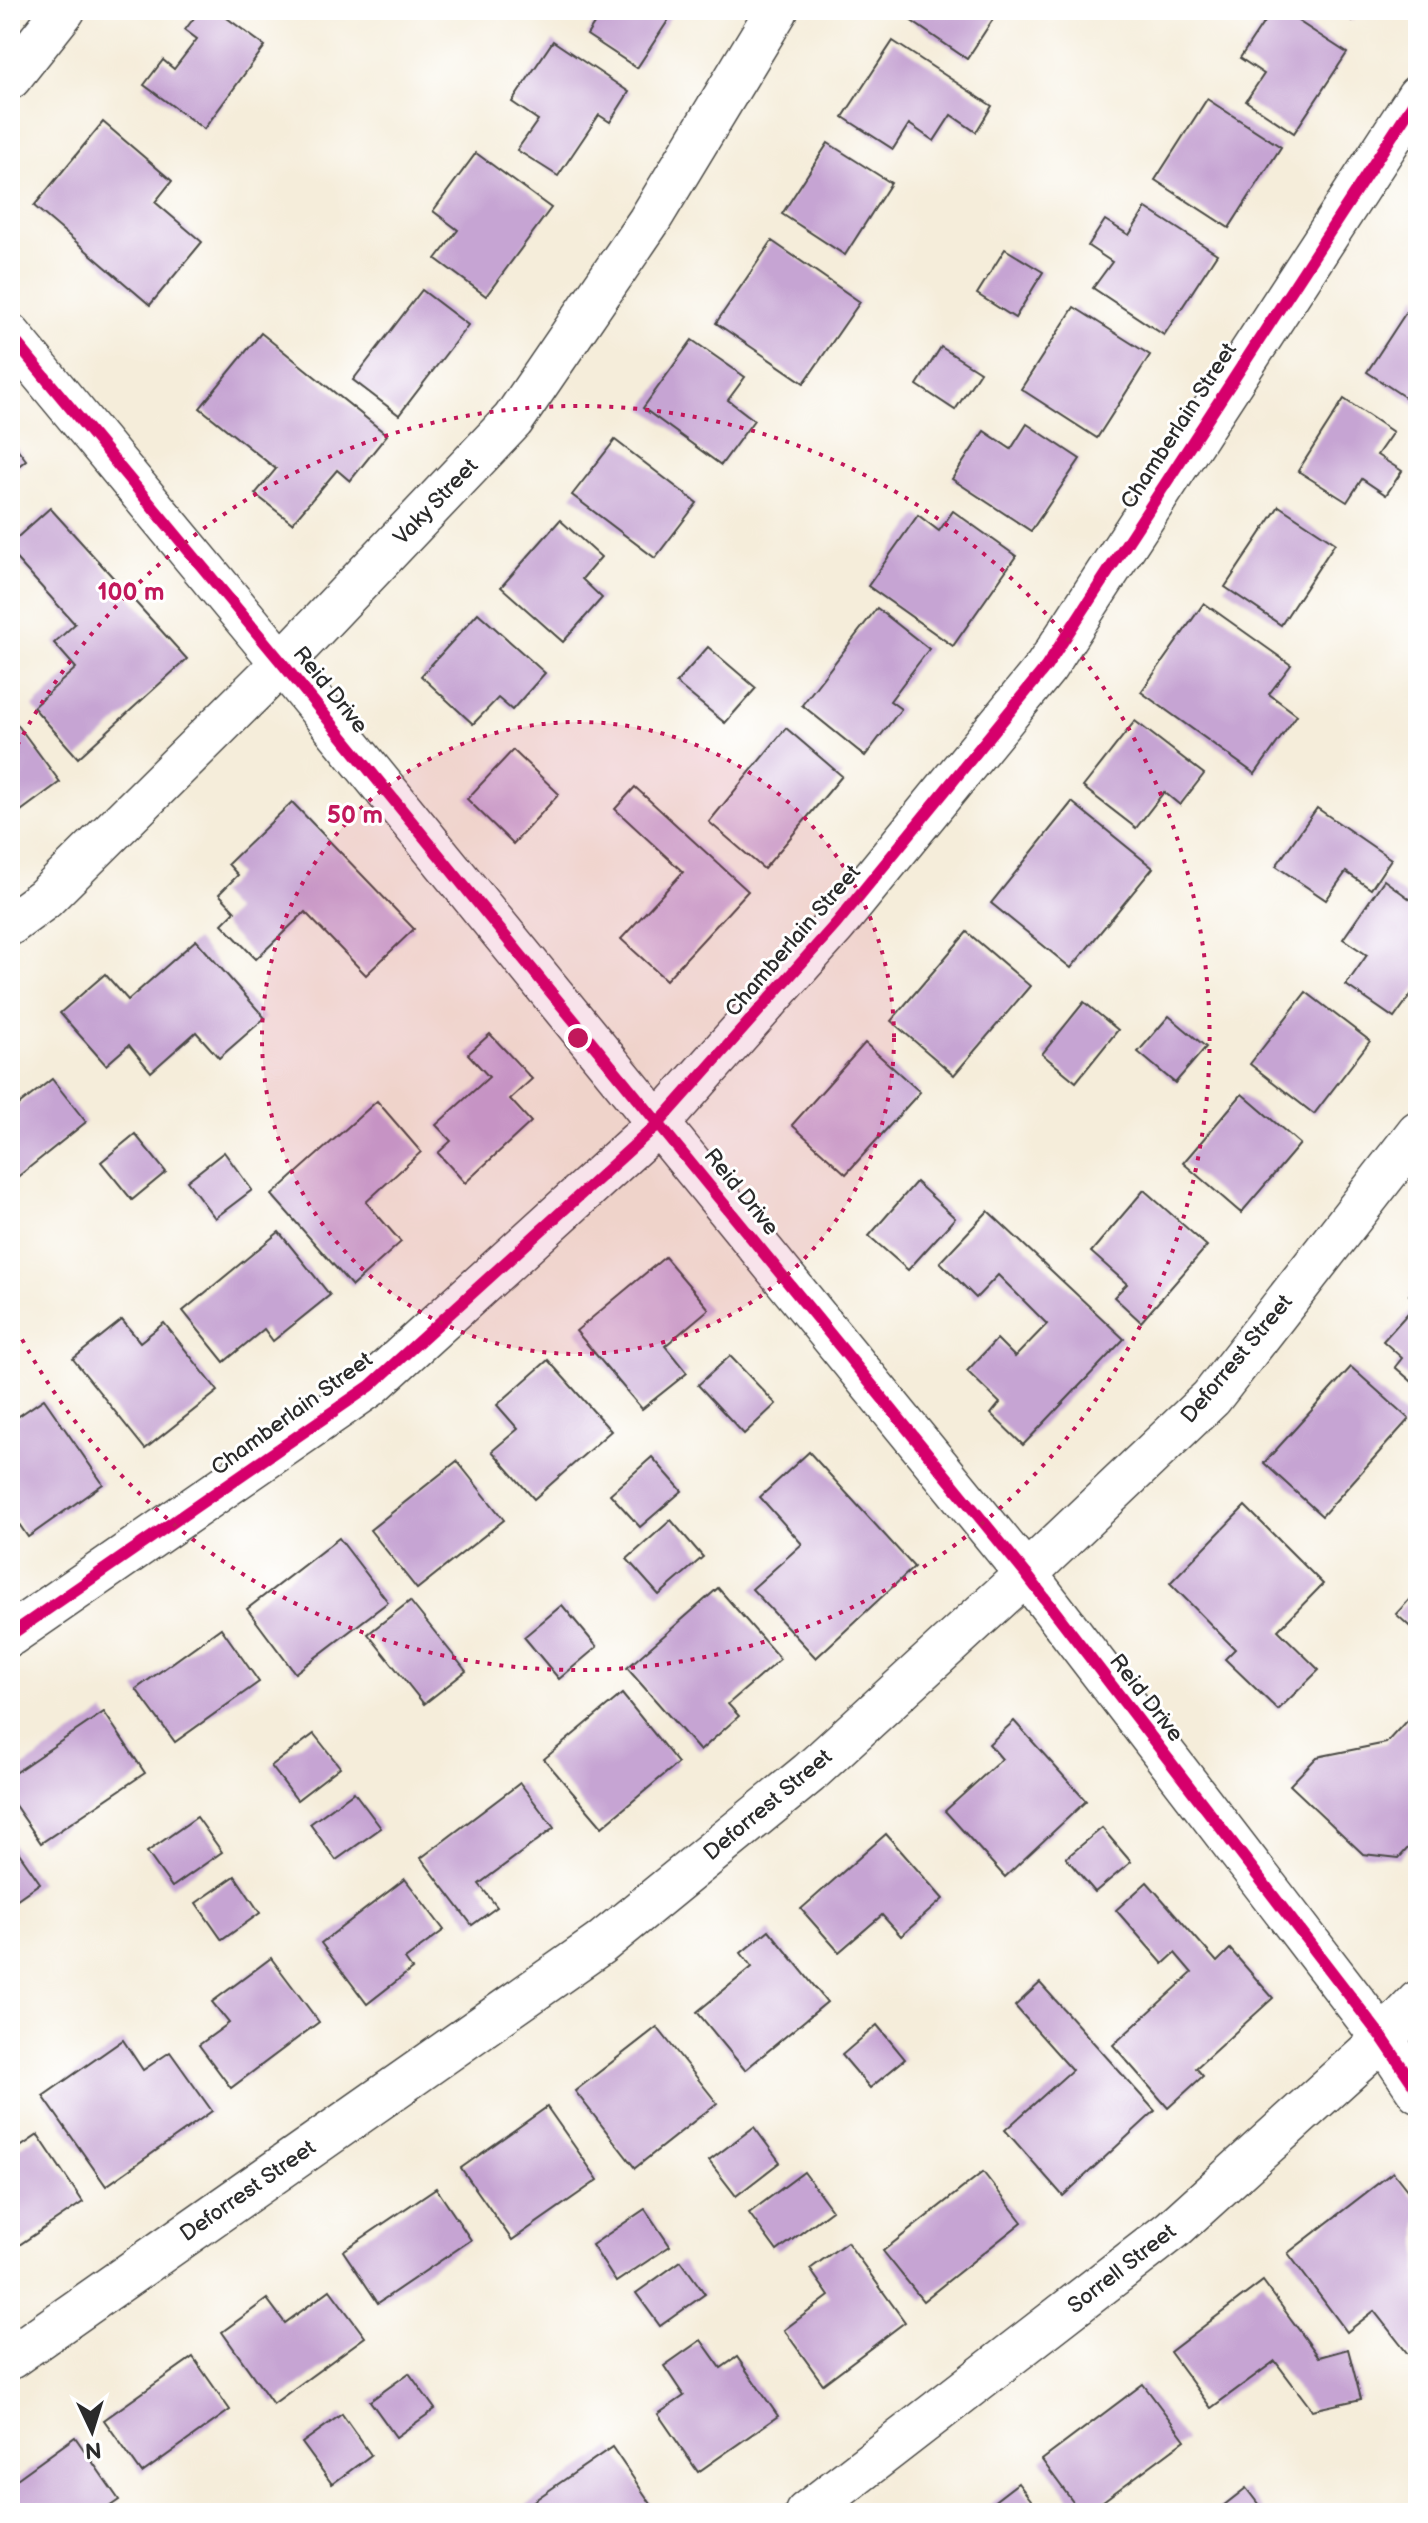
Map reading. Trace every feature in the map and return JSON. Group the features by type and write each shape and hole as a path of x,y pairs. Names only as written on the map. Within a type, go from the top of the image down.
{"street":[{"path":"10,78 64,10"},
{"name":"Vaky Street","path":"10,924 44,899 282,663 513,420 649,221 777,10"},
{"name":"Chamberlain Street","path":"10,1635 370,1386 659,1123 836,924 1046,667 1418,96"},
{"name":"Reid Drive","path":"10,335 1026,1574 1383,2039 1418,2091"},
{"name":"Deforrest Street","path":"10,2358 600,1944 809,1773 1026,1574 1211,1398 1418,1132"},
{"name":"Sorrell Street","path":"806,2513 1172,2230 1383,2039 1418,2002"}],"building":[{"path":"200,10 216,10 265,46 204,129 144,85 163,60 174,69 197,39 185,30"},
{"path":"603,10 675,10 637,68 587,35"},
{"path":"917,10 999,10 967,59 910,20"},
{"path":"1272,10 1281,10 1347,53 1294,133 1246,101 1264,74 1240,58"},
{"path":"1337,10 1360,10 1352,21"},
{"path":"553,41 629,92 610,122 599,115 558,176 517,150 538,120 512,102"},
{"path":"893,41 992,106 976,132 951,115 934,141 909,124 893,149 843,117"},
{"path":"1207,99 1281,147 1229,228 1155,180"},
{"path":"103,122 172,181 155,202 202,242 150,305 34,206"},
{"path":"828,143 891,183 845,255 782,214"},
{"path":"476,153 551,208 486,296 436,259 458,230 433,211"},
{"path":"1146,208 1217,254 1164,335 1093,288 1112,262 1088,246 1105,220 1129,235"},
{"path":"772,241 860,302 804,383 716,323"},
{"path":"1005,249 1043,272 1015,318 977,294"},
{"path":"422,290 468,325 399,415 353,380"},
{"path":"1418,294 1418,406 1367,372"},
{"path":"1074,307 1150,355 1097,438 1021,389"},
{"path":"261,333 387,435 350,481 337,470 292,523 255,494 276,469 200,408"},
{"path":"692,340 745,377 728,400 754,420 721,465 643,408"},
{"path":"941,347 980,372 955,410 917,385"},
{"path":"1344,399 1393,432 1377,455 1402,471 1386,495 1362,479 1347,502 1298,471"},
{"path":"1027,424 1080,459 1031,531 952,479 984,431 1011,449"},
{"path":"10,439 26,460 10,473"},
{"path":"615,440 697,503 655,558 572,495"},
{"path":"1279,506 1335,543 1281,625 1225,587"},
{"path":"50,508 187,659 78,758 33,707 76,668 54,643 75,624 10,552 10,544"},
{"path":"953,511 1016,556 953,646 868,586 918,515 939,531"},
{"path":"560,520 601,557 582,579 602,598 563,642 501,587"},
{"path":"1204,603 1291,665 1269,694 1297,715 1255,774 1141,692"},
{"path":"877,608 929,649 890,701 901,709 865,756 802,705"},
{"path":"478,613 545,673 512,710 498,698 473,724 421,676"},
{"path":"708,647 756,688 725,723 676,683"},
{"path":"14,720 60,782 10,819 10,723"},
{"path":"1135,721 1204,774 1180,805 1164,792 1136,828 1083,787"},
{"path":"786,728 842,776 764,869 709,822"},
{"path":"513,750 559,794 513,844 467,799"},
{"path":"635,787 748,891 666,980 621,939 683,872 615,809"},
{"path":"292,802 414,929 366,975 305,912 256,959 222,924 235,911 219,894 238,875 228,864"},
{"path":"1072,802 1153,868 1071,968 991,903"},
{"path":"1317,808 1391,859 1371,889 1346,872 1326,900 1276,866"},
{"path":"1384,880 1418,905 1418,985 1394,1018 1346,985 1367,955 1343,939"},
{"path":"967,932 1030,986 954,1075 891,1021"},
{"path":"196,940 265,1018 219,1058 196,1032 151,1072 129,1045 106,1065 60,1013 105,974 128,1000"},
{"path":"1306,992 1370,1041 1314,1114 1250,1064"},
{"path":"1084,1002 1118,1030 1076,1082 1042,1054"},
{"path":"1169,1016 1206,1047 1175,1083 1138,1052"},
{"path":"490,1034 532,1079 510,1099 531,1122 465,1183 438,1153 451,1141 436,1125 489,1077 468,1054"},
{"path":"865,1043 920,1092 846,1174 792,1125"},
{"path":"52,1079 86,1122 10,1183 10,1112"},
{"path":"1242,1094 1300,1144 1241,1213 1183,1163"},
{"path":"377,1101 421,1152 366,1202 401,1242 352,1286 272,1195"},
{"path":"135,1134 166,1172 132,1200 101,1162"},
{"path":"224,1152 252,1190 215,1218 187,1181"},
{"path":"916,1182 955,1218 908,1270 869,1236"},
{"path":"1144,1190 1207,1246 1141,1322 1114,1297 1127,1284 1091,1252"},
{"path":"988,1211 1124,1339 1023,1445 991,1414 1000,1403 967,1371 997,1339 1015,1357 1047,1324 998,1275 976,1298 940,1262"},
{"path":"279,1232 330,1295 273,1341 264,1329 224,1362 183,1311"},
{"path":"665,1257 709,1309 665,1346 687,1373 642,1409 576,1331"},
{"path":"1418,1285 1418,1387 1395,1367 1402,1358 1383,1341 1417,1303 1409,1295"},
{"path":"122,1320 140,1342 164,1323 218,1391 145,1449 73,1359"},
{"path":"730,1356 776,1404 744,1434 698,1385"},
{"path":"548,1360 611,1431 534,1499 492,1451 518,1429 497,1405"},
{"path":"1351,1367 1409,1419 1322,1516 1264,1463"},
{"path":"44,1399 103,1484 28,1537 10,1511 10,1422"},
{"path":"809,1452 914,1567 816,1658 752,1589 802,1544 760,1497"},
{"path":"652,1457 682,1491 640,1527 610,1494"},
{"path":"457,1461 504,1520 417,1589 370,1530"},
{"path":"1245,1506 1323,1584 1278,1630 1319,1670 1278,1710 1225,1659 1235,1649 1170,1583"},
{"path":"671,1520 703,1557 659,1595 627,1559"},
{"path":"339,1538 388,1602 295,1673 247,1609"},
{"path":"718,1588 780,1659 728,1704 739,1716 700,1751 627,1668"},
{"path":"1418,1590 1418,1634 1396,1614"},
{"path":"410,1601 466,1671 424,1704 368,1634"},
{"path":"562,1605 597,1647 559,1679 524,1637"},
{"path":"221,1628 259,1682 175,1742 136,1689"},
{"path":"622,1694 678,1763 602,1827 544,1759"},
{"path":"104,1712 145,1773 41,1843 10,1798 10,1776"},
{"path":"1409,1718 1418,1726 1418,1837 1399,1858 1363,1854 1290,1785 1317,1757 1386,1743"},
{"path":"1014,1721 1086,1801 1005,1877 945,1811 1002,1759 989,1744"},
{"path":"314,1734 340,1767 297,1800 271,1766"},
{"path":"520,1783 554,1828 479,1884 497,1907 472,1925 421,1858"},
{"path":"354,1792 381,1828 336,1860 310,1824"},
{"path":"197,1817 222,1852 172,1887 147,1852"},
{"path":"1102,1828 1131,1862 1095,1892 1066,1858"},
{"path":"886,1834 943,1899 901,1936 882,1915 839,1952 801,1909"},
{"path":"10,1840 40,1883 10,1904"},
{"path":"235,1876 260,1913 222,1940 196,1903"},
{"path":"405,1879 444,1930 405,1959 412,1969 367,2004 321,1943"},
{"path":"1147,1882 1217,1962 1230,1949 1273,1998 1196,2068 1203,2076 1168,2108 1113,2045 1192,1973 1175,1953 1163,1964 1116,1910"},
{"path":"769,1930 827,2002 745,2070 697,2012 752,1967 741,1953"},
{"path":"271,1958 319,2022 231,2088 199,2045 229,2023 212,2002"},
{"path":"1040,1983 1155,2111 1063,2196 1005,2130 1072,2070 1015,2006"},
{"path":"877,2025 905,2059 870,2088 842,2055"},
{"path":"657,2027 717,2103 635,2168 575,2091"},
{"path":"123,2040 143,2070 170,2052 212,2111 106,2186 43,2096"},
{"path":"547,2107 598,2180 512,2240 461,2168"},
{"path":"754,2127 780,2162 736,2196 709,2161"},
{"path":"38,2135 83,2202 10,2251 10,2154"},
{"path":"804,2172 832,2210 777,2251 749,2213"},
{"path":"983,2172 1022,2222 923,2301 883,2251"},
{"path":"1393,2172 1418,2204 1418,2361 1415,2363 1374,2311 1347,2332 1288,2253"},
{"path":"436,2188 471,2240 378,2303 343,2251"},
{"path":"645,2209 670,2246 616,2282 592,2245"},
{"path":"847,2242 905,2322 823,2384 784,2330 829,2296 810,2269"},
{"path":"681,2261 705,2294 660,2326 636,2293"},
{"path":"1263,2281 1319,2357 1348,2349 1361,2399 1312,2410 1275,2361 1211,2408 1170,2352"},
{"path":"330,2290 365,2337 273,2404 222,2332 267,2299 285,2323"},
{"path":"701,2340 721,2368 737,2357 778,2416 698,2472 658,2414 684,2396 664,2366"},
{"path":"193,2357 230,2410 142,2473 104,2420"},
{"path":"409,2373 435,2409 396,2437 370,2401"},
{"path":"1143,2384 1185,2440 1087,2513 1081,2513 1042,2460"},
{"path":"342,2414 371,2455 332,2484 302,2443"},
{"path":"75,2437 119,2500 100,2513 10,2513 10,2484"},
{"path":"612,2447 651,2504 638,2513 524,2513 522,2509"},
{"path":"1018,2483 1041,2513 979,2513"},
{"path":"1246,2488 1265,2513 1214,2513"}],"cycle path":[{"path":"10,1635 370,1386 659,1123 836,924 1046,667 1418,96"},
{"path":"10,335 1026,1574 1383,2039 1418,2091"}]}
